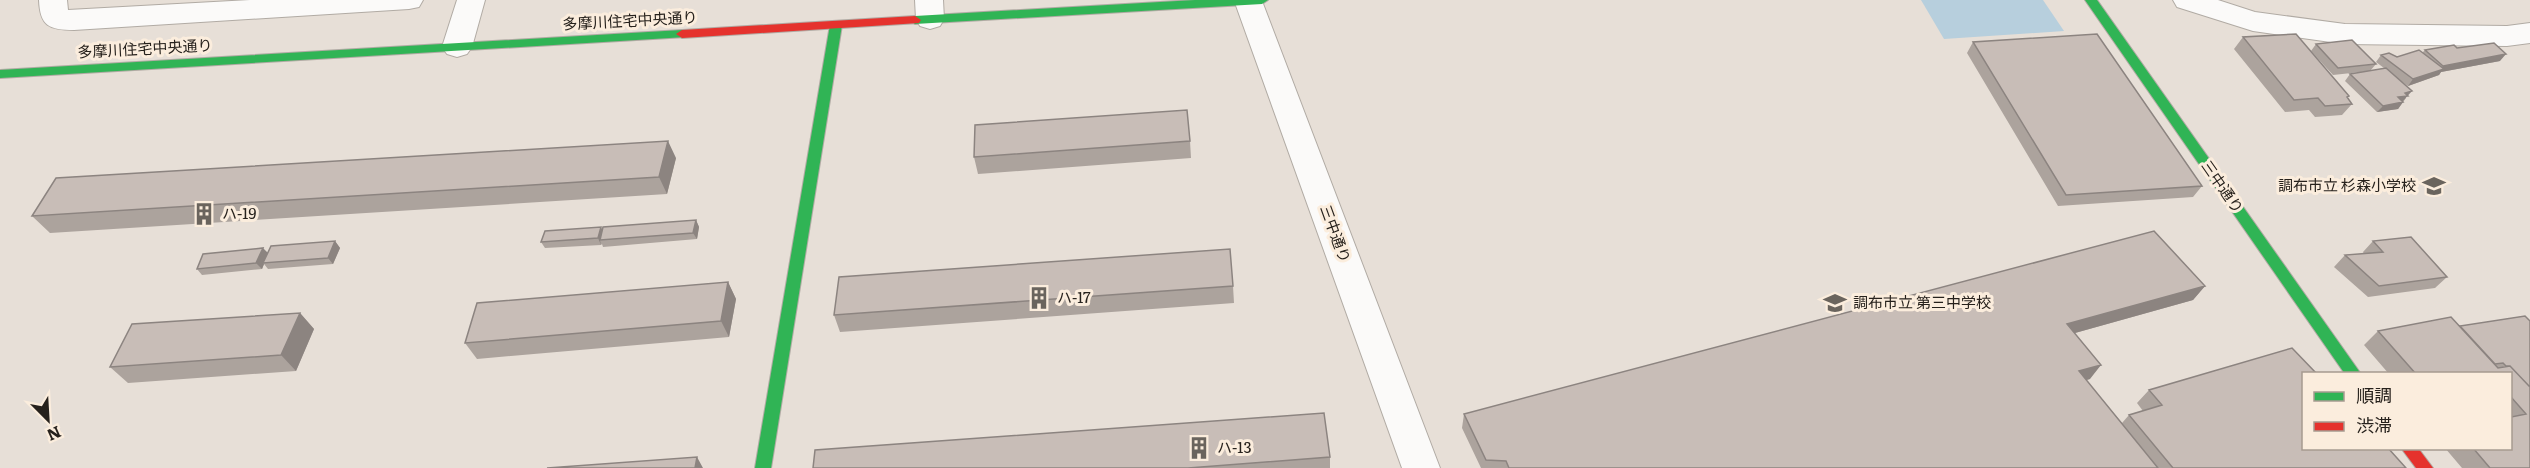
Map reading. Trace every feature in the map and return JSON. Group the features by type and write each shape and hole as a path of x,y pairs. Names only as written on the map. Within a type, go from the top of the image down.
{"street":[{"path":"53,0 54,15 61,20 409,0"},
{"path":"457,48 471,0"},
{"name":"多摩川住宅中央通り","path":"0,74 836,25 929,10 1255,0"},
{"name":"三中通り","path":"1255,0 1421,468"},
{"name":"三中通り","path":"2091,0 2353,372"},
{"path":"2187,0 2253,21 2345,34 2507,36 2530,33"},
{"path":"763,468 836,25"},
{"path":"2410,450 2425,468"}],"water":[{"path":"1921,0 2043,0 2064,31 1944,39"}],"building":[{"path":"2097,34 2202,186 2066,195 1973,42"},
{"path":"2296,34 2349,96 2347,97 2352,104 2325,106 2318,98 2294,100 2243,37"},
{"path":"2352,40 2376,64 2338,68 2316,44"},
{"path":"2494,43 2506,54 2443,66 2425,50 2454,45 2457,48"},
{"path":"2419,50 2444,69 2413,79 2381,55 2389,53 2397,57"},
{"path":"2386,68 2412,91 2405,93 2408,96 2398,97 2403,102 2383,106 2350,74"},
{"path":"1187,110 1190,141 974,157 975,125"},
{"path":"668,141 659,177 32,216 56,178"},
{"path":"696,220 693,233 600,240 603,227"},
{"path":"601,227 598,238 541,242 545,231"},
{"path":"2154,231 2205,286 2067,324 2101,365 2079,371 2158,468 1509,468 1506,461 1486,460 1464,414"},
{"path":"2411,237 2447,277 2379,286 2345,255 2383,252 2373,241"},
{"path":"335,241 328,258 263,263 271,246"},
{"path":"263,248 256,263 197,269 203,254"},
{"path":"1230,249 1233,286 834,315 839,277"},
{"path":"728,282 721,321 465,343 477,303"},
{"path":"300,313 281,355 110,367 132,324"},
{"path":"2525,316 2530,321 2530,386 2510,366 2503,363 2495,364 2460,326"},
{"path":"2451,317 2498,368 2510,366 2530,387 2530,468 2490,468 2475,450 2512,450 2512,417 2526,414 2512,398 2512,372 2414,372 2378,331"},
{"path":"2292,348 2315,372 2302,372 2302,450 2390,450 2406,468 2173,468 2129,415 2162,405 2149,390"},
{"path":"1324,413 1330,457 1188,468 813,468 815,450"},
{"path":"697,457 695,468 547,468"}],"traffic: fast":[{"path":"915,20 1262,0"},
{"path":"2091,0 2353,372"},
{"path":"763,468 836,25"},
{"path":"0,74 682,34"}],"traffic: jam":[{"path":"682,34 915,20"},
{"path":"2410,450 2425,468"}],"place":[{"name":"調布市立 杉森小学校","path":"2434,186"},
{"name":"ハ-19","path":"204,214"},
{"name":"ハ-17","path":"1039,298"},
{"name":"調布市立 第三中学校","path":"1835,303"},
{"name":"ハ-13","path":"1199,448"}]}
